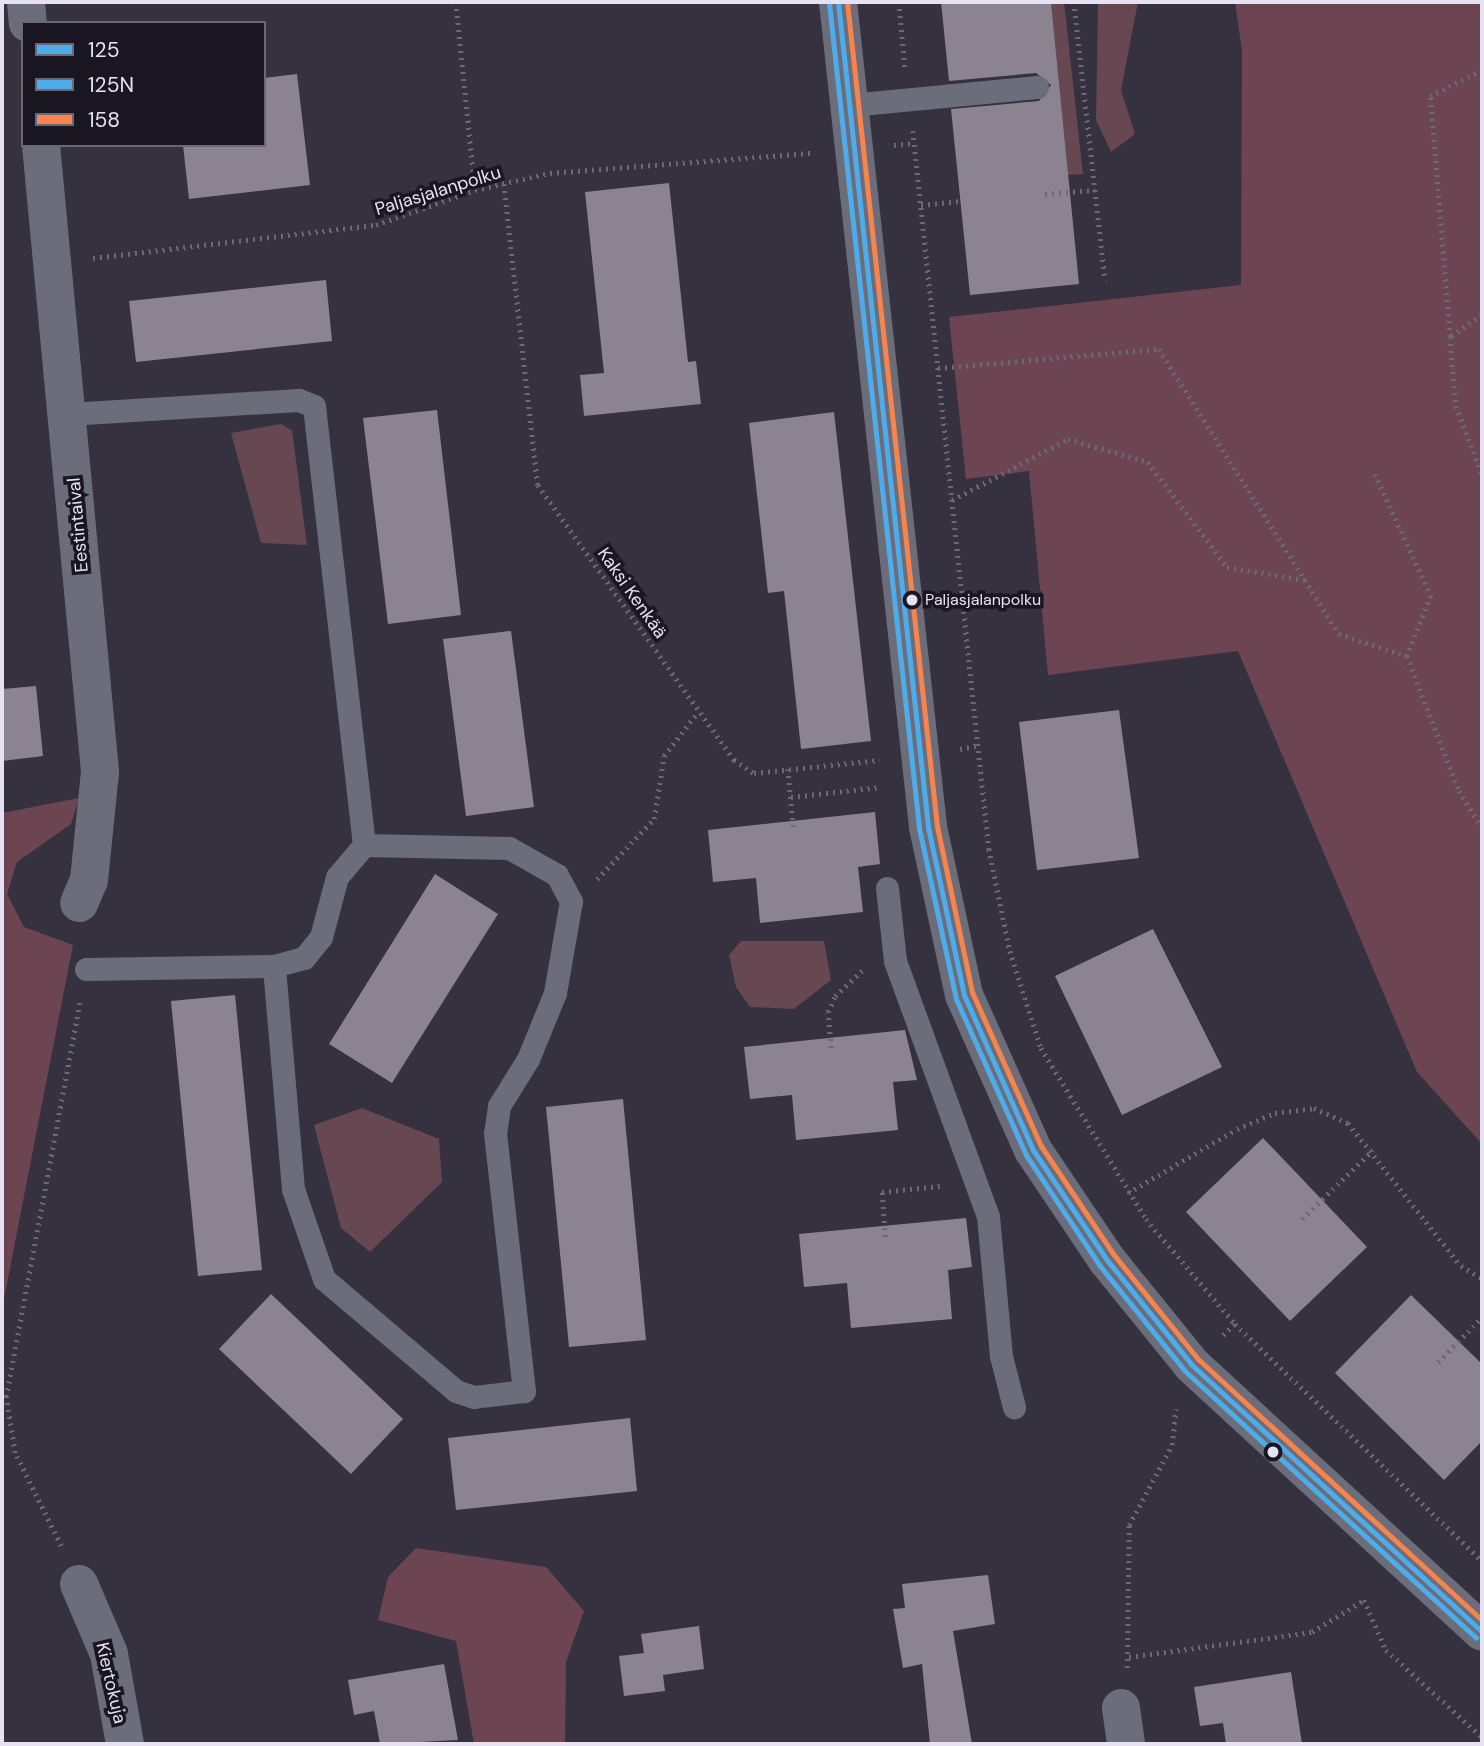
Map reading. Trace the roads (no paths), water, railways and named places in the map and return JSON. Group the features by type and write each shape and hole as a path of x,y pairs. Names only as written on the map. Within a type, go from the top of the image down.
{"street":[{"path":"26,2 28,21"},
{"path":"838,2 855,149 908,772 964,995 1033,1150 1107,1260 1192,1365 1482,1632"},
{"name":"Eestintaival","path":"41,147 100,772 89,880 79,903"},
{"name":"Kiertokuja","path":"79,1584 109,1654 125,1744"}],"lane":[{"path":"850,105 1037,88"},
{"path":"68,414 299,400 314,407 364,845 337,877 321,937 304,958 274,966 86,969"},
{"path":"274,966 293,1189 324,1279 456,1391 474,1397 524,1391 495,1133 499,1106 528,1059 555,993 571,901 557,875 509,848 364,845"},
{"path":"887,888 895,961 988,1216 1002,1356 1014,1407"}],"place":[{"name":"Paljasjalanpolku","path":"912,600"}]}
